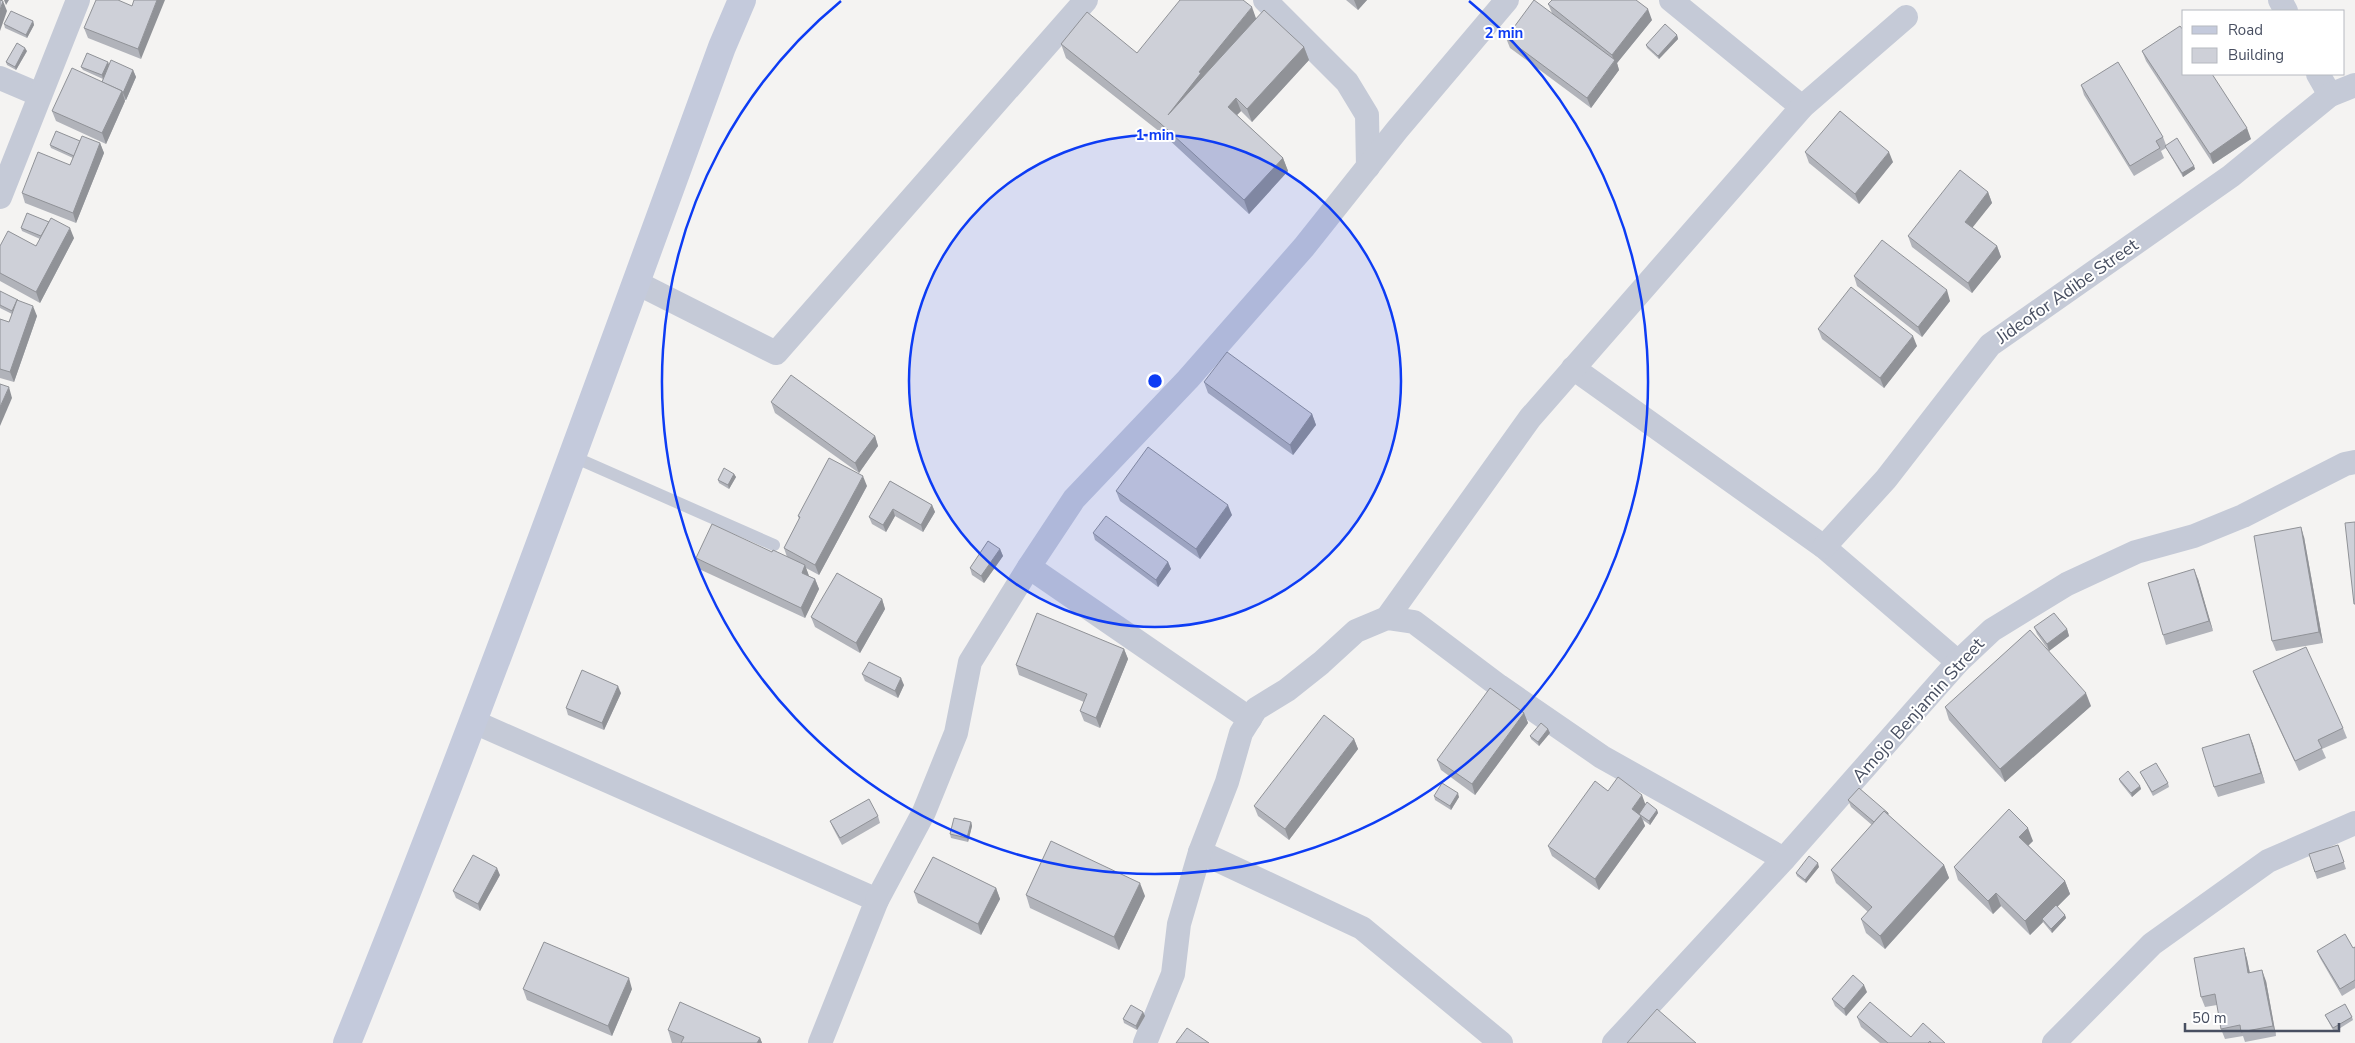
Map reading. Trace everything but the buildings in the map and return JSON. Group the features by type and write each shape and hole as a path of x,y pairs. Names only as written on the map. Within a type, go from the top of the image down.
{"street":[{"path":"0,196 78,0"},
{"path":"347,1043 408,891 574,457 722,47 742,0"},
{"path":"636,282 776,353 1086,0"},
{"path":"1265,0 1347,82 1367,115 1368,167"},
{"path":"820,1043 878,900 924,812 949,750 956,732 970,662 1028,567 1074,499 1200,364 1304,247 1507,0"},
{"path":"1670,0 1802,107"},
{"path":"1387,618 1530,418 1573,368 1802,107 1906,17"},
{"path":"2319,75 2330,95"},
{"path":"0,78 40,95"},
{"name":"Jideofor Adibe Street","path":"1824,547 1886,479 1990,345 2232,176 2330,95 2355,85"},
{"path":"1573,368 1824,547 1958,662"},
{"name":"Amojo Benjamin Street","path":"1614,1043 1784,859 1958,662 1992,630 2067,584 2136,552 2194,536 2264,507 2345,464 2355,462"},
{"path":"1028,567 1250,719"},
{"path":"1145,1043 1173,974 1179,924 1200,852 1227,782 1241,733 1256,709 1321,664 1356,631 1387,618 1414,622 1499,686 1602,757 1784,859"},
{"path":"472,720 878,900"},
{"path":"2054,1043 2152,944 2268,861 2355,823"},
{"path":"1200,852 1362,928 1501,1043"}],"lane":[{"path":"574,457 774,544"}]}
